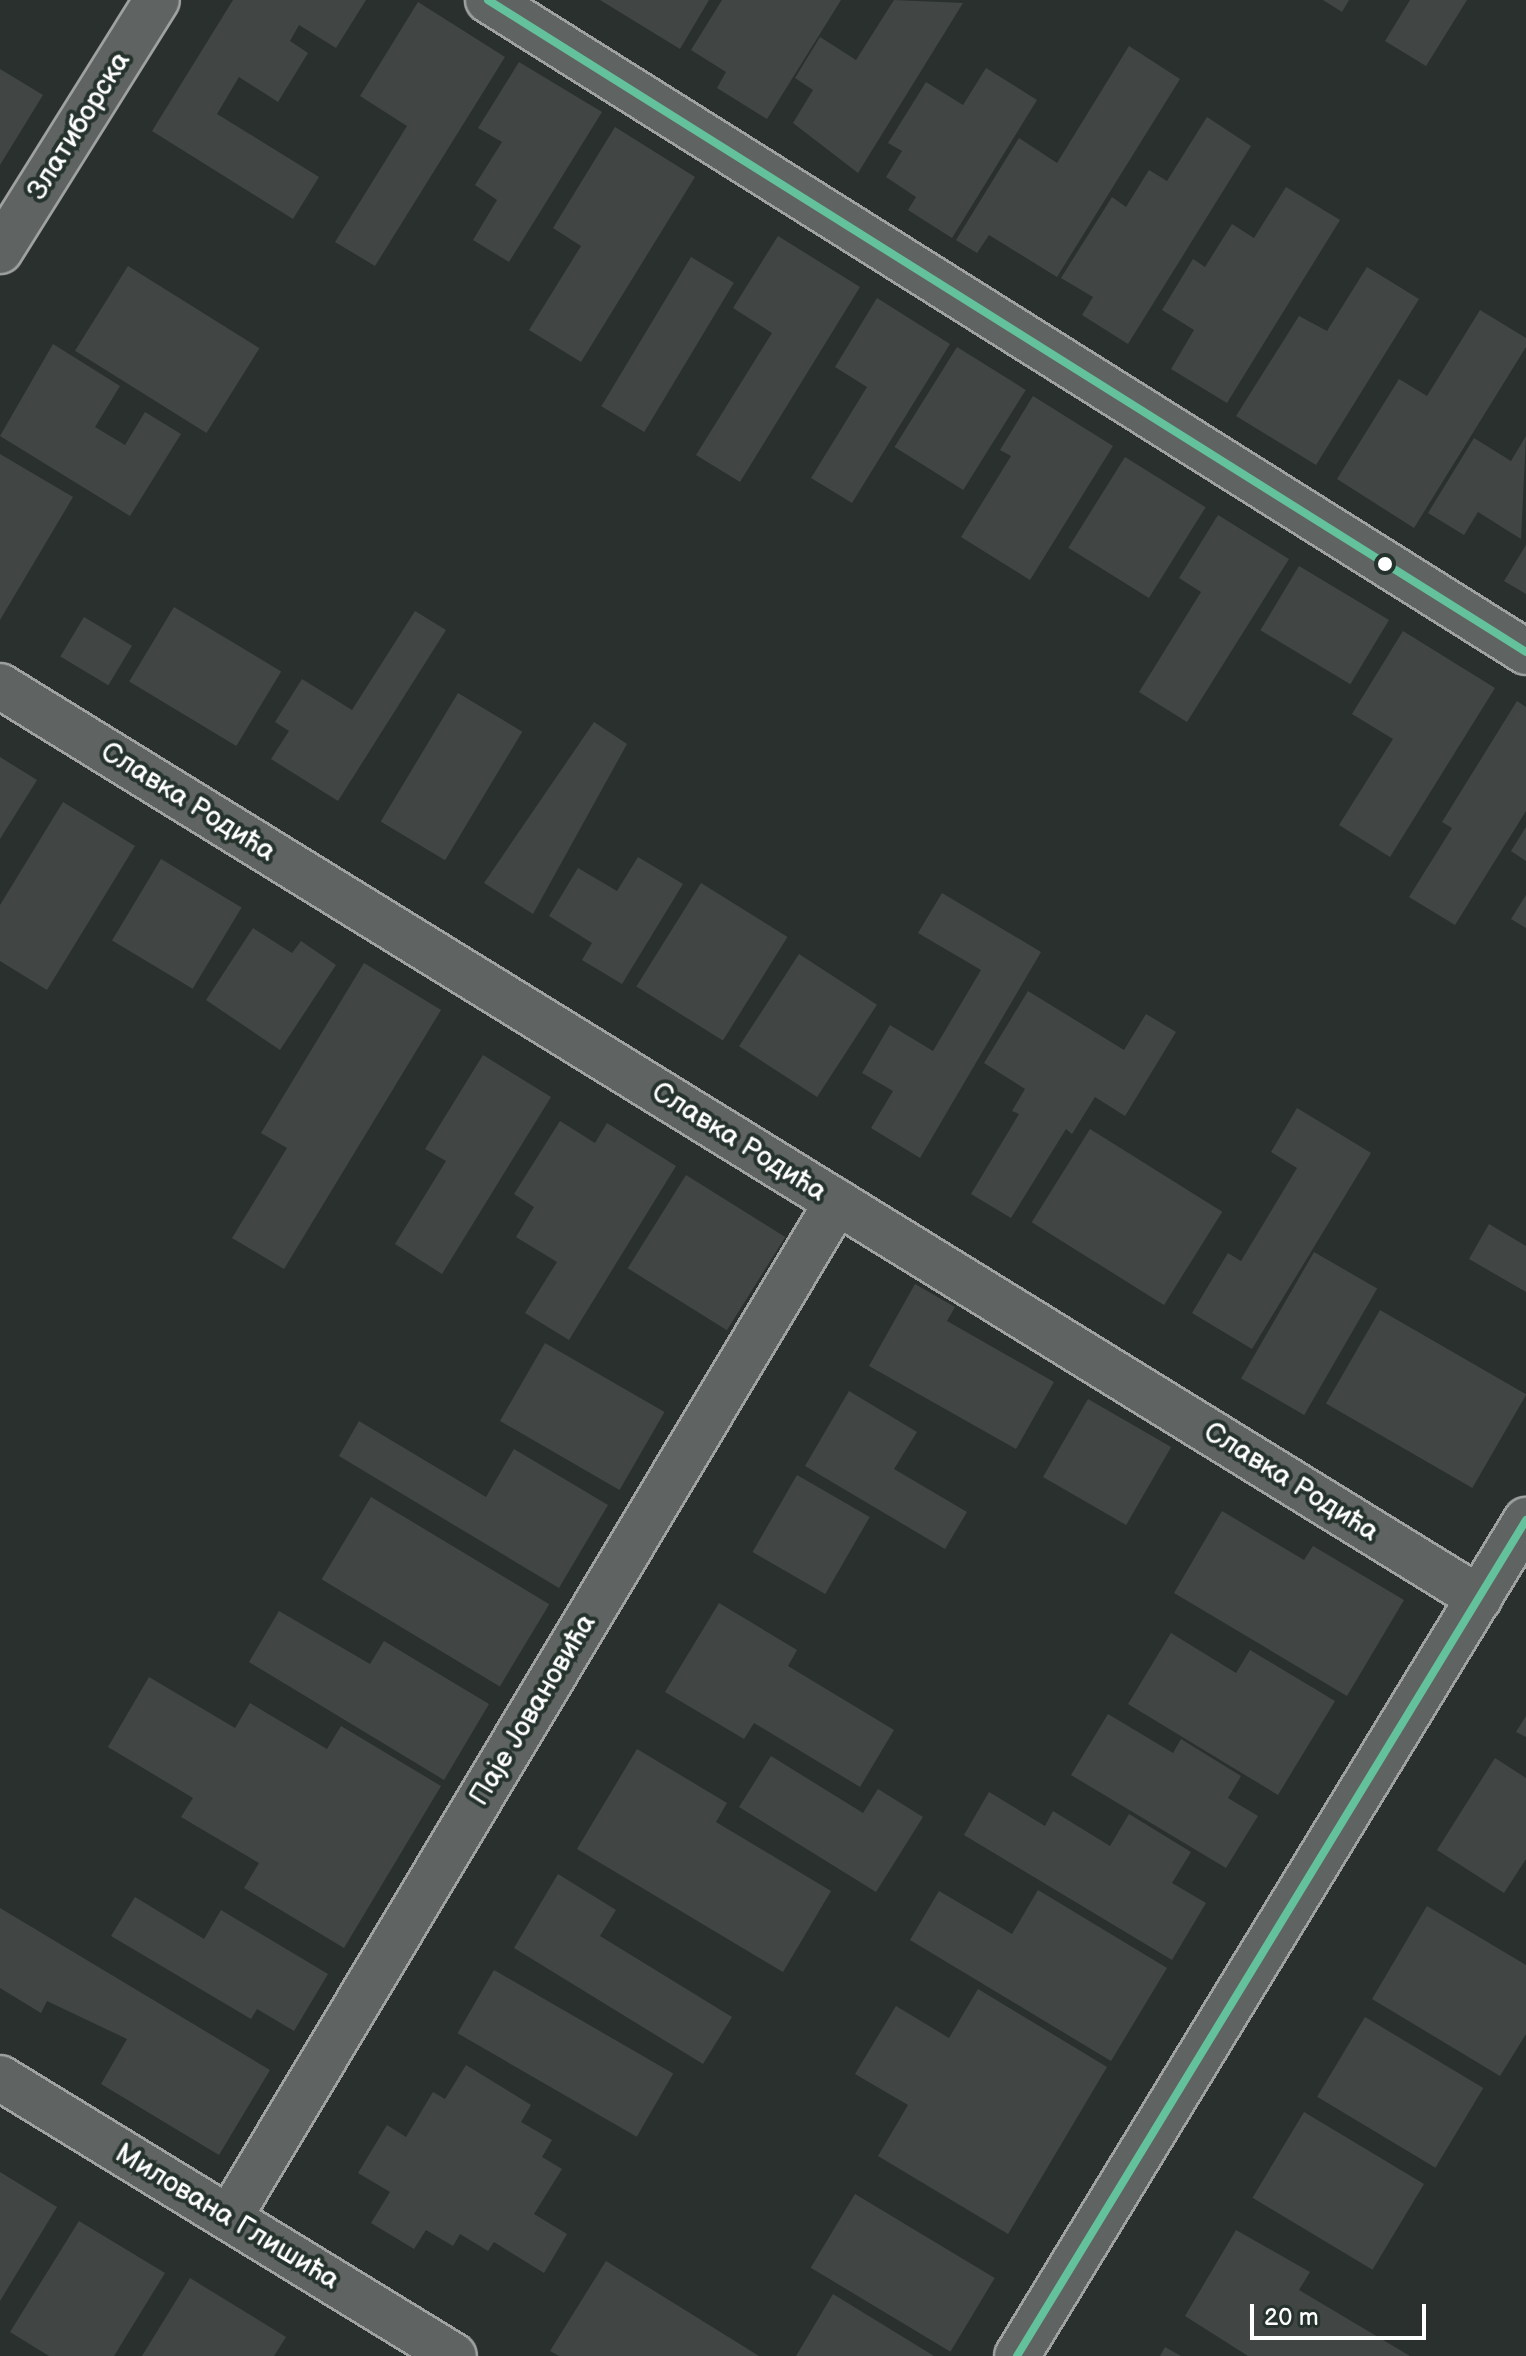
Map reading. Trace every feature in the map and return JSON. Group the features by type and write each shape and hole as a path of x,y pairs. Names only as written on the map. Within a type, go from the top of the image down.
{"street":[{"name":"Златиборска","path":"0,251 157,0"},
{"path":"488,0 1526,652"},
{"name":"Славка Родића","path":"0,686 1479,1598"},
{"name":"Паје Јовановића","path":"229,2218 837,1202"},
{"path":"1017,2356 1526,1520"},
{"name":"Милована Глишића","path":"0,2078 454,2356"}],"building":[{"path":"233,0 366,0 336,48 299,25 290,41 308,53 278,102 239,77 217,114 319,177 293,219 152,131"},
{"path":"600,0 709,0 680,49"},
{"path":"722,0 841,0 767,119 717,88 726,72 691,50"},
{"path":"894,0 963,3 858,173 793,123 813,90 795,78 820,37 856,60"},
{"path":"1323,0 1349,0 1342,12"},
{"path":"1410,0 1467,0 1426,66 1385,41"},
{"path":"418,2 505,57 375,266 335,242 407,126 360,96"},
{"path":"1129,46 1180,79 1057,277 989,235 977,253 956,240 1019,138 1057,163"},
{"path":"519,62 602,112 509,262 473,240 497,200 475,185 502,142 478,128"},
{"path":"986,68 1037,100 952,238 908,210 916,197 886,177 902,151 888,143 926,82 963,105"},
{"path":"0,69 43,95 0,165"},
{"path":"1207,117 1251,146 1128,344 1082,315 1093,297 1061,278 1112,197 1126,207 1149,170 1167,181"},
{"path":"615,127 695,177 581,362 529,330 581,246 553,228"},
{"path":"1286,187 1340,220 1227,403 1171,369 1194,330 1162,310 1193,259 1205,267 1232,224 1254,238"},
{"path":"778,236 860,287 740,482 696,455 772,333 733,308"},
{"path":"691,257 734,283 644,432 601,406"},
{"path":"128,266 259,348 206,433 75,351"},
{"path":"1367,267 1419,299 1316,465 1236,416 1299,316 1327,331"},
{"path":"877,298 950,344 852,503 811,478 867,387 835,367"},
{"path":"1480,310 1526,338 1526,347 1414,528 1337,479 1399,379 1427,396"},
{"path":"53,344 120,386 95,427 125,445 145,412 181,434 130,516 0,436"},
{"path":"957,347 1026,390 963,490 894,447"},
{"path":"1033,396 1113,446 1030,580 961,537 1011,456 1000,450"},
{"path":"1526,436 1521,539 1478,512 1464,535 1428,513 1474,438 1511,461"},
{"path":"0,454 73,497 0,620"},
{"path":"1125,457 1206,507 1149,598 1068,548"},
{"path":"1218,515 1289,559 1187,722 1139,692 1201,592 1179,578"},
{"path":"1526,545 1526,594 1504,581"},
{"path":"1299,566 1389,620 1350,684 1260,630"},
{"path":"174,607 281,671 236,746 129,682"},
{"path":"415,611 446,630 338,801 271,759 289,731 275,722 302,679 352,710"},
{"path":"84,617 132,646 108,685 60,656"},
{"path":"1403,631 1495,688 1390,857 1339,825 1393,739 1352,714"},
{"path":"458,693 522,732 445,860 381,822"},
{"path":"1517,701 1526,707 1526,811 1455,925 1409,897 1452,828 1442,822"},
{"path":"594,722 627,744 533,914 484,883"},
{"path":"0,757 37,780 0,839"},
{"path":"63,802 135,846 47,990 0,961 0,905"},
{"path":"1526,827 1526,861 1511,851"},
{"path":"638,857 683,884 622,984 582,960 592,943 549,916 578,868 617,891"},
{"path":"161,859 242,907 193,989 112,940"},
{"path":"701,883 788,937 723,1041 636,986"},
{"path":"942,893 1041,952 920,1158 871,1128 893,1091 862,1073 890,1025 933,1051 981,970 918,933"},
{"path":"1526,895 1526,928 1511,919"},
{"path":"253,928 292,953 301,941 336,965 280,1050 206,1000"},
{"path":"799,954 877,1005 817,1097 739,1046"},
{"path":"364,963 441,1010 284,1269 232,1238 287,1148 261,1133"},
{"path":"1028,991 1124,1050 1146,1014 1176,1032 1125,1116 1095,1097 1072,1134 1066,1129 1011,1218 971,1194 1019,1114 1012,1111 1025,1089 984,1063"},
{"path":"483,1055 551,1097 442,1274 395,1244 446,1161 425,1149"},
{"path":"1297,1108 1371,1153 1252,1349 1192,1313 1228,1253 1241,1261 1297,1168 1271,1152"},
{"path":"560,1121 595,1143 607,1123 676,1166 569,1340 525,1313 557,1262 516,1237 534,1207 514,1194"},
{"path":"1090,1129 1222,1212 1164,1305 1032,1222"},
{"path":"686,1175 785,1237 727,1330 628,1268"},
{"path":"1489,1224 1526,1246 1526,1292 1469,1259"},
{"path":"1314,1252 1377,1288 1304,1415 1241,1378"},
{"path":"915,1284 955,1307 947,1321 1054,1382 1016,1449 869,1366"},
{"path":"1380,1310 1526,1394 1472,1488 1326,1404"},
{"path":"545,1343 665,1412 620,1490 500,1421"},
{"path":"849,1391 917,1432 894,1469 967,1512 945,1549 805,1466"},
{"path":"1088,1399 1171,1447 1126,1525 1043,1477"},
{"path":"359,1421 486,1497 514,1449 608,1505 559,1588 339,1456"},
{"path":"797,1475 870,1517 825,1594 752,1552"},
{"path":"371,1497 549,1604 500,1686 322,1579"},
{"path":"1222,1511 1304,1560 1313,1546 1404,1600 1347,1696 1174,1593"},
{"path":"719,1603 797,1650 788,1666 894,1730 860,1787 754,1723 744,1739 665,1692"},
{"path":"279,1611 370,1664 384,1641 489,1704 444,1780 249,1662"},
{"path":"1171,1633 1236,1673 1250,1650 1335,1701 1278,1795 1128,1704"},
{"path":"149,1677 235,1728 250,1703 327,1749 341,1726 441,1786 344,1948 244,1888 259,1863 181,1817 193,1798 108,1747"},
{"path":"1108,1714 1173,1753 1181,1739 1241,1776 1228,1798 1258,1816 1226,1868 1071,1775"},
{"path":"1526,1716 1526,1737 1516,1732"},
{"path":"637,1749 727,1803 716,1822 831,1891 783,1972 577,1849"},
{"path":"771,1756 863,1813 878,1789 923,1817 876,1892 739,1807"},
{"path":"1495,1758 1526,1778 1526,1859 1504,1893 1437,1850"},
{"path":"989,1792 1045,1826 1053,1811 1110,1846 1129,1814 1191,1852 1172,1883 1206,1903 1172,1960 964,1835"},
{"path":"558,1874 616,1910 600,1936 732,2017 703,2064 514,1948"},
{"path":"1038,1890 1167,1968 1111,2061 910,1940 939,1891 1012,1934"},
{"path":"135,1897 204,1939 221,1910 328,1974 294,2031 257,2009 251,2019 111,1936"},
{"path":"1427,1906 1526,1965 1526,2034 1500,2076 1372,1999"},
{"path":"0,1908 270,2070 219,2155 101,2084 127,2039 47,2001 41,2013 0,1988"},
{"path":"494,1970 673,2074 637,2137 458,2033"},
{"path":"978,1989 1107,2067 1008,2234 878,2156 908,2105 855,2074 896,2006 949,2038"},
{"path":"1365,2017 1483,2088 1435,2168 1317,2097"},
{"path":"466,2065 531,2105 521,2122 552,2140 542,2157 562,2169 534,2214 567,2234 544,2273 494,2242 488,2251 460,2234 453,2246 426,2230 414,2249 371,2223 390,2192 358,2173 387,2125 406,2137 433,2092 445,2099"},
{"path":"1304,2112 1424,2184 1372,2270 1252,2198"},
{"path":"0,2172 57,2207 0,2301"},
{"path":"855,2194 995,2278 950,2352 811,2268"},
{"path":"79,2221 165,2273 114,2356 49,2356 10,2332"},
{"path":"1236,2230 1310,2272 1299,2290 1410,2356 1248,2356 1185,2316"},
{"path":"606,2261 759,2356 559,2356 550,2351"},
{"path":"190,2278 286,2337 274,2356 142,2356"},
{"path":"833,2294 934,2356 796,2356"},
{"path":"1165,2347 1181,2356 1160,2356"}],"transit line":[{"path":"488,0 1526,652"},
{"path":"1017,2356 1526,1520"}]}
